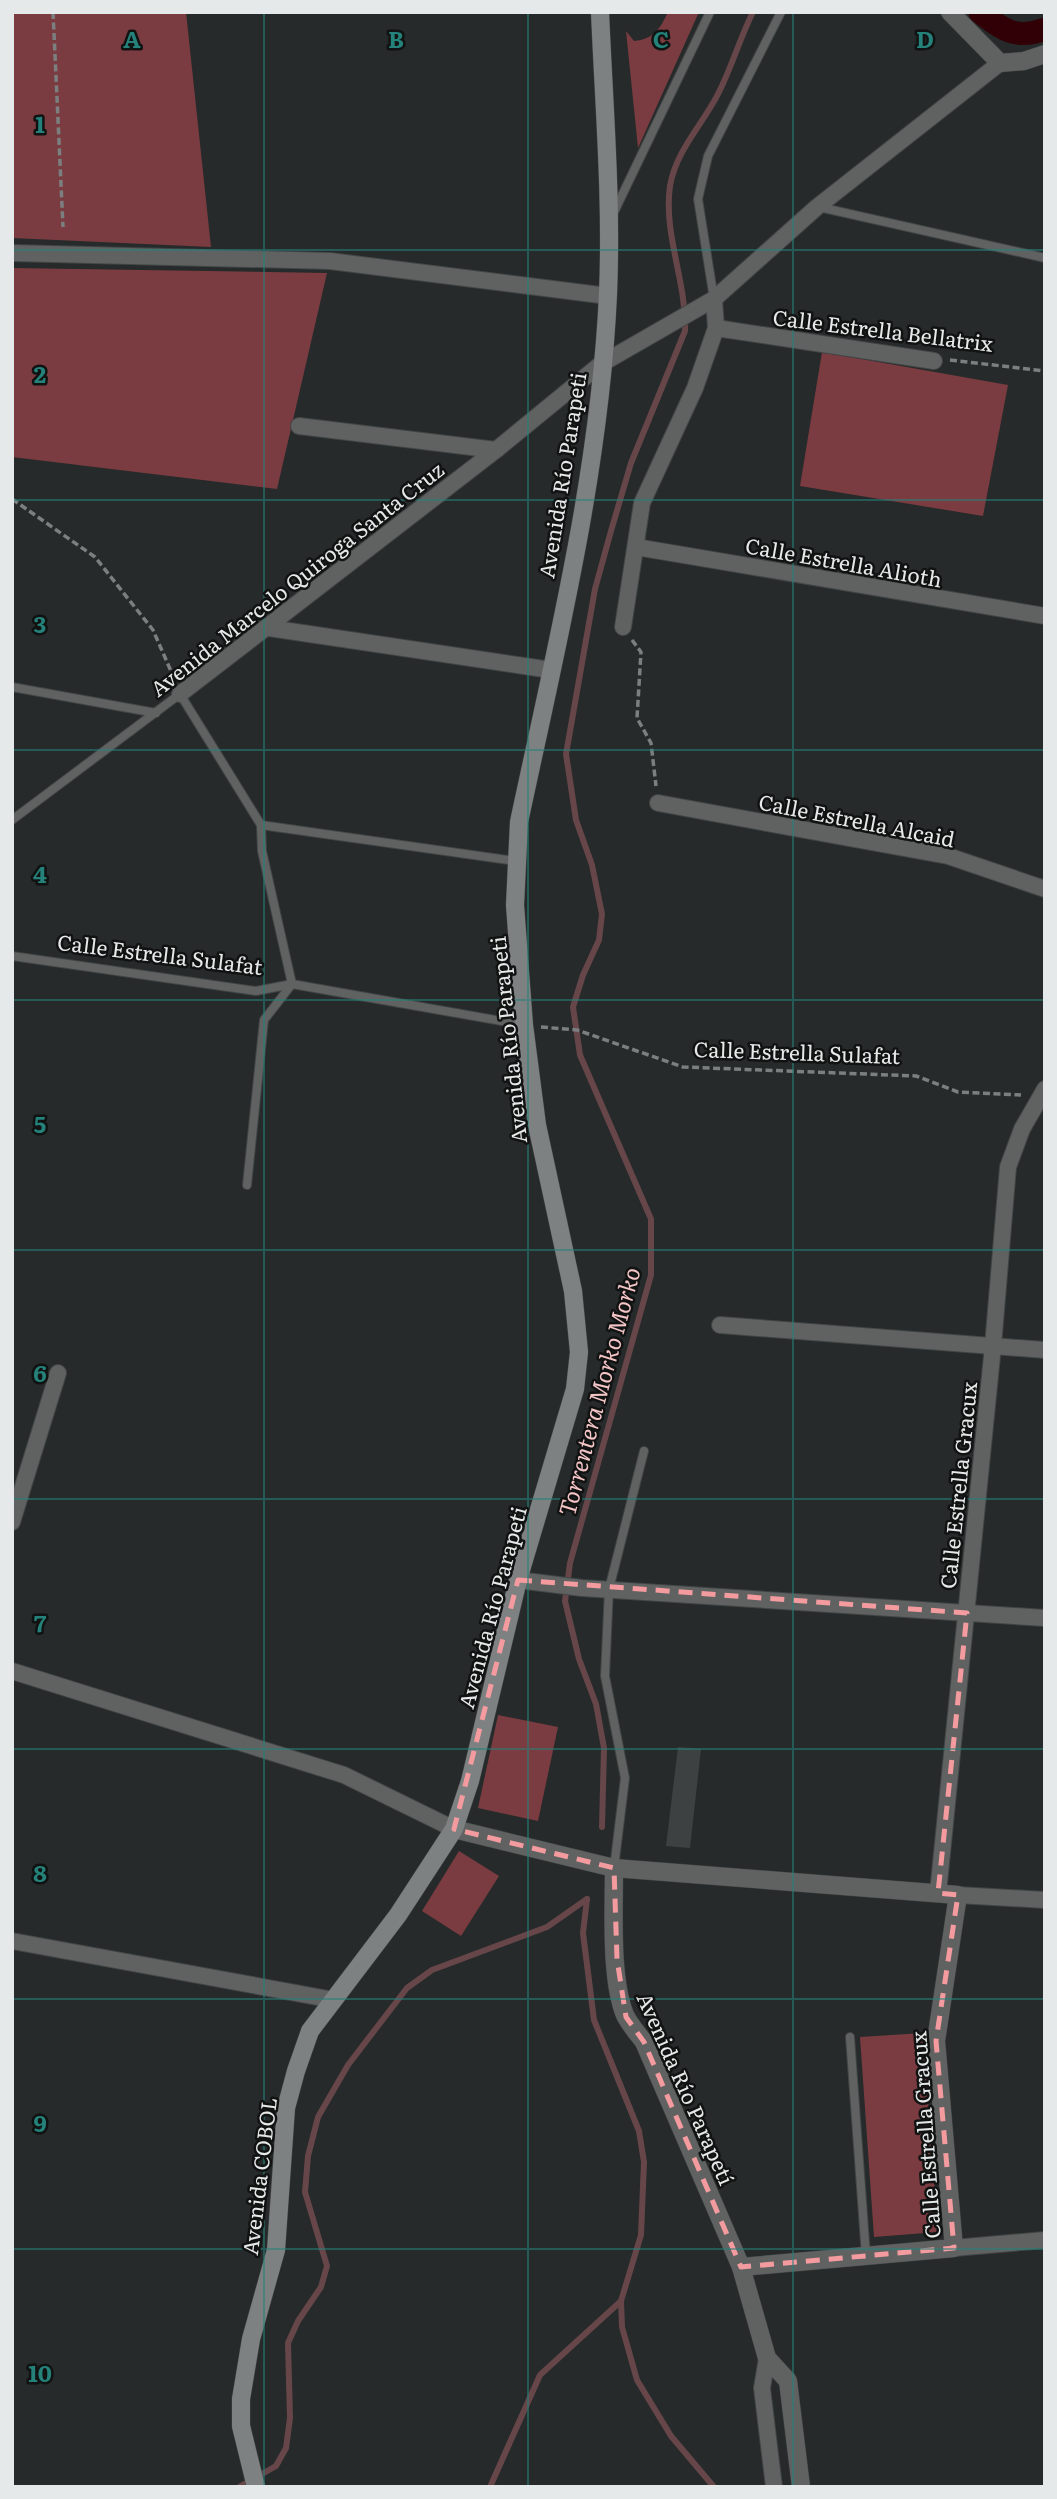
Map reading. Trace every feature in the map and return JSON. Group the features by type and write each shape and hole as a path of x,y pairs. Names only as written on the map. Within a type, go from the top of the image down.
{"main road":[{"path":"600,12 610,221 608,296 601,364"},
{"name":"Avenida Río Parapeti","path":"454,1829 470,1781 518,1580 575,1389 579,1352 573,1291 537,1125 524,1025 515,861 519,822 583,508 601,364"},
{"name":"Avenida COBOL","path":"256,2487 241,2426 241,2399 250,2339 276,2250 286,2108 310,2031 398,1915 454,1829"}],"street":[{"path":"950,12 1000,63"},
{"name":"Avenida Río Parapeti","path":"601,364 714,299 817,207 1000,63 1024,61 1045,54"},
{"path":"12,253 330,261 608,296"},
{"path":"623,627 642,503 695,388 716,328 714,299"},
{"name":"Calle Estrella Bellatrix","path":"716,328 934,361"},
{"name":"Avenida Marcelo Quiroga Santa Cruz","path":"180,694 269,628 601,364"},
{"path":"299,426 496,450"},
{"name":"Calle Estrella Alioth","path":"636,547 1045,616"},
{"path":"269,628 551,670"},
{"name":"Calle Estrella Alcaid","path":"658,803 948,856 1045,889"},
{"name":"Calle Estrella Gracux","path":"938,1892 993,1346 1008,1167 1022,1129 1043,1093"},
{"path":"720,1325 1045,1350"},
{"path":"12,1522 58,1373"},
{"path":"518,1580 582,1588 1045,1618"},
{"path":"12,1671 344,1775 454,1829 614,1868 1045,1900"},
{"name":"Avenida Río Parapetí","path":"614,1868 620,1997 626,2017 644,2042 741,2266 767,2358 762,2388 774,2487"},
{"name":"Calle Estrella Gracux","path":"954,2248 936,2041 958,1895"},
{"path":"12,1941 334,2000"},
{"path":"741,2266 1045,2240"},
{"name":"Avenida Río Parapetí","path":"767,2358 788,2381 800,2487"}],"lane":[{"path":"610,221 710,12"},
{"path":"714,299 698,199 708,156 781,12"},
{"path":"817,207 1045,258"},
{"path":"12,687 156,713"},
{"path":"180,694 261,825 262,851 292,984 264,1020 247,1185"},
{"name":"Avenida Marcelo Quiroga Santa Cruz","path":"12,820 180,694"},
{"path":"261,825 515,861"},
{"name":"Calle Estrella Sulafat","path":"12,956 256,991 292,984 524,1025"},
{"path":"614,1868 625,1778 605,1676 609,1589 644,1451"},
{"path":"850,2037 866,2256"}],"path":[{"path":"53,12 63,227"},
{"name":"Calle Estrella Bellatrix","path":"934,361 959,360 1045,371"},
{"path":"12,499 95,557 153,630 180,694"},
{"path":"623,627 641,652 637,718 651,743 658,803"},
{"name":"Calle Estrella Sulafat","path":"524,1025 577,1030 683,1067 916,1076 958,1092 1043,1093"}],"highlighted area":[{"path":"518,1580 967,1613 938,1893 958,1895 936,2041 954,2248 741,2267 644,2042 626,2017 617,1959 614,1868 454,1829"}],"shaded area":[{"path":"12,12 186,12 211,247 12,238"},
{"path":"668,12 699,12 638,148 626,31 634,41 647,38 659,28"},
{"path":"12,268 327,273 277,489 12,457"},
{"path":"822,352 1008,385 983,516 800,486"},
{"path":"498,1715 558,1727 538,1821 478,1808"},
{"path":"459,1851 499,1876 461,1936 422,1911"},
{"path":"923,2033 938,2232 874,2237 860,2037"}],"building":[{"path":"678,1747 701,1749 690,1848 666,1846"}],"waterway":[{"name":"Torrentera Morko Morko","path":"602,1827 604,1748 596,1704 579,1659 565,1601 570,1563 651,1275 651,1219 580,1055 573,1007 583,975 599,940 602,914 592,865 576,820 566,754 595,589 611,531 631,463 685,331 683,295 670,222 670,186 673,173 684,149 719,92 753,12"},
{"path":"980,12 1010,31 1026,34 1045,29"},
{"name":"Torrentera Morko Morko","path":"587,1899 583,1933 594,2020 639,2131 644,2162 641,2235 621,2301 622,2327 637,2380 671,2436 714,2487"},
{"path":"239,2487 276,2466 286,2448 290,2418 288,2343 298,2321 321,2287 327,2266 305,2192 308,2156 318,2117 348,2065 407,1988 432,1970 547,1927 587,1899"},
{"path":"490,2487 540,2375 621,2301"}]}
